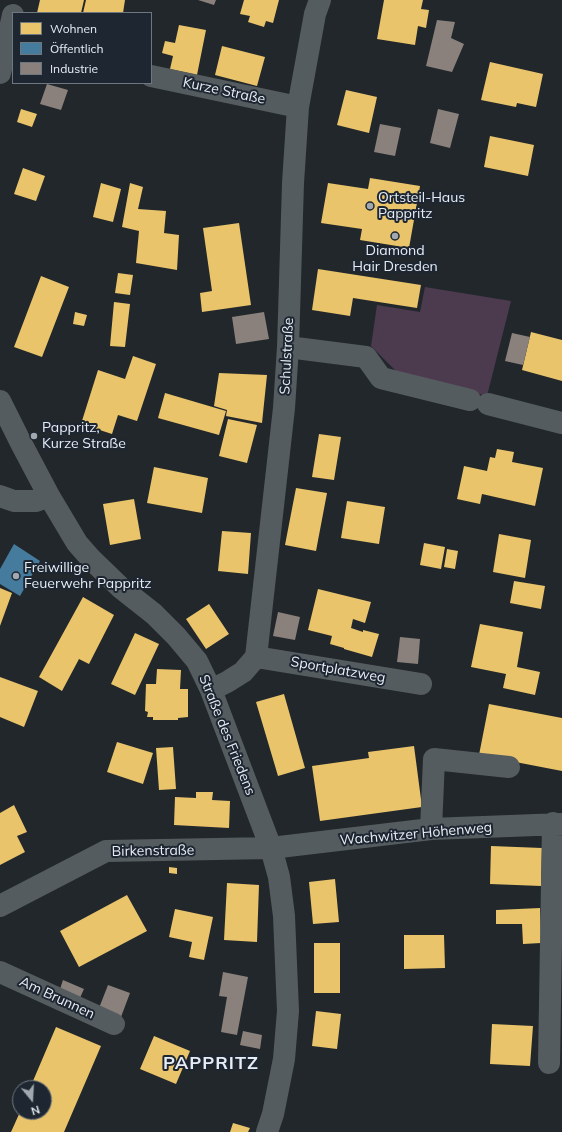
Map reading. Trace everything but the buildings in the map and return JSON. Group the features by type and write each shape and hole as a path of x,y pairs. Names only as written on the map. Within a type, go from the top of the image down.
{"street":[{"path":"13,12 16,0"},
{"name":"Schulstraße","path":"256,657 284,408 288,347 293,183 298,107 315,14 320,0"},
{"path":"0,73 12,19"},
{"name":"Kurze Straße","path":"152,76 298,107"},
{"path":"288,347 366,357 381,378 562,423"},
{"name":"Straße des Friedens","path":"0,401 49,496 77,543 90,559 121,588 154,614 176,636 197,661 211,690 271,848 279,877 284,916 288,1011 284,1059 273,1114 266,1132"},
{"path":"0,496 14,501 36,501 49,496"},
{"path":"211,690 243,672 256,657"},
{"name":"Sportplatzweg","path":"256,657 421,684"},
{"path":"431,829 434,759 509,768"},
{"path":"549,1063 558,823"},
{"name":"Wachwitzer Höhenweg","path":"271,848 431,829 558,823"},
{"name":"Birkenstraße","path":"0,906 106,851 271,848"},
{"name":"Am Brunnen","path":"0,972 114,1024"}],"shaded area":[{"path":"425,287 511,301 487,396 397,372 371,346 377,305 420,312"}],"place":[{"name":"Ortsteil-Haus Pappritz","path":"370,206"},
{"name":"Diamond Hair Dresden","path":"395,236"},
{"name":"Pappritz, Kurze Straße","path":"34,436"},
{"name":"Freiwillige Feuerwehr Pappritz","path":"16,576"}],"district":[{"name":"PAPPRITZ","path":"211,1064"}]}
